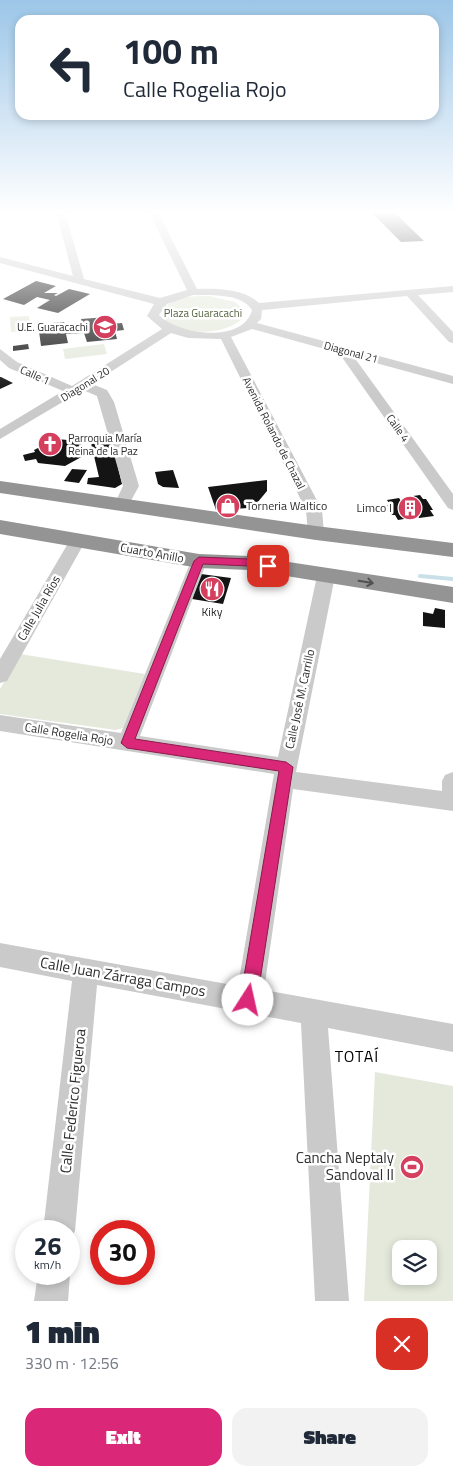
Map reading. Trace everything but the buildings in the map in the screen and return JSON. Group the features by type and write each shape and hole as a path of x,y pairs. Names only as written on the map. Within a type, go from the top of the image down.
{"highway":[{"path":"0,487 316,533 453,550"},
{"path":"0,496 210,525 316,533"},
{"path":"0,519 203,552 249,562"},
{"name":"Cuarto Anillo","path":"0,527 199,561 249,562 326,576 453,595"}],"street":[{"path":"50,273 161,302"},
{"path":"77,273 79,280"},
{"path":"183,273 193,292"},
{"path":"255,307 453,289"},
{"path":"193,292 231,294 250,302 255,307 257,313 255,319 250,325 224,334 194,336 168,330 158,323 153,316 154,309 161,302 175,296 193,292"},
{"path":"410,293 453,339"},
{"name":"Diagonal 21","path":"250,325 453,380"},
{"name":"Diagonal 20","path":"0,435 168,330"},
{"name":"Avenida Rolando de Chazal","path":"224,334 314,510 316,533"},
{"name":"Calle 4","path":"343,350 453,505"},
{"name":"Calle 1","path":"0,353 13,365 77,388 102,393 107,402 131,486 122,505"},
{"name":"Calle Julia Ríos","path":"0,676 78,540"},
{"path":"127,743 199,561"},
{"name":"Calle José M. Carrillo","path":"248,1000 286,773 326,576"},
{"name":"Calle Rogelia Rojo","path":"0,722 453,802"},
{"path":"453,781 453,802"},
{"name":"Calle Juan Zárraga Campos","path":"0,955 453,1038"},
{"name":"Calle Federico Figueroa","path":"60,1220 86,970"},
{"path":"314,1014 332,1301"},
{"path":"51,1301 53,1285"}],"green space":[{"name":"Plaza Guaracachi","path":"209,296 235,302 244,310 243,318 226,328 203,332 181,329 164,319 163,311 171,302 183,298"},
{"path":"29,316 30,330 11,332 10,317"},
{"path":"104,344 107,354 65,359 63,349"},
{"path":"20,654 145,674 123,728 116,730 0,714 0,689"},
{"name":"Cancha Neptaly Sandoval II","path":"375,1072 453,1086 453,1301 364,1301"}],"waterway":[{"path":"420,576 453,579"}],"place":[{"name":"U.E. Guaracachi","path":"105,327"},
{"name":"Parroquia María Reina de la Paz","path":"50,444"},
{"name":"Torneria Waltico","path":"228,506"},
{"name":"Limco I","path":"410,508"},
{"name":"Kiky","path":"212,589"},
{"name":"Cancha Neptaly Sandoval II","path":"412,1167"}],"district":[{"name":"TOTAÍ","path":"357,1056"}],"route":[{"path":"248,1000 286,779 286,767 127,743 199,561 249,562 268,566"}]}
